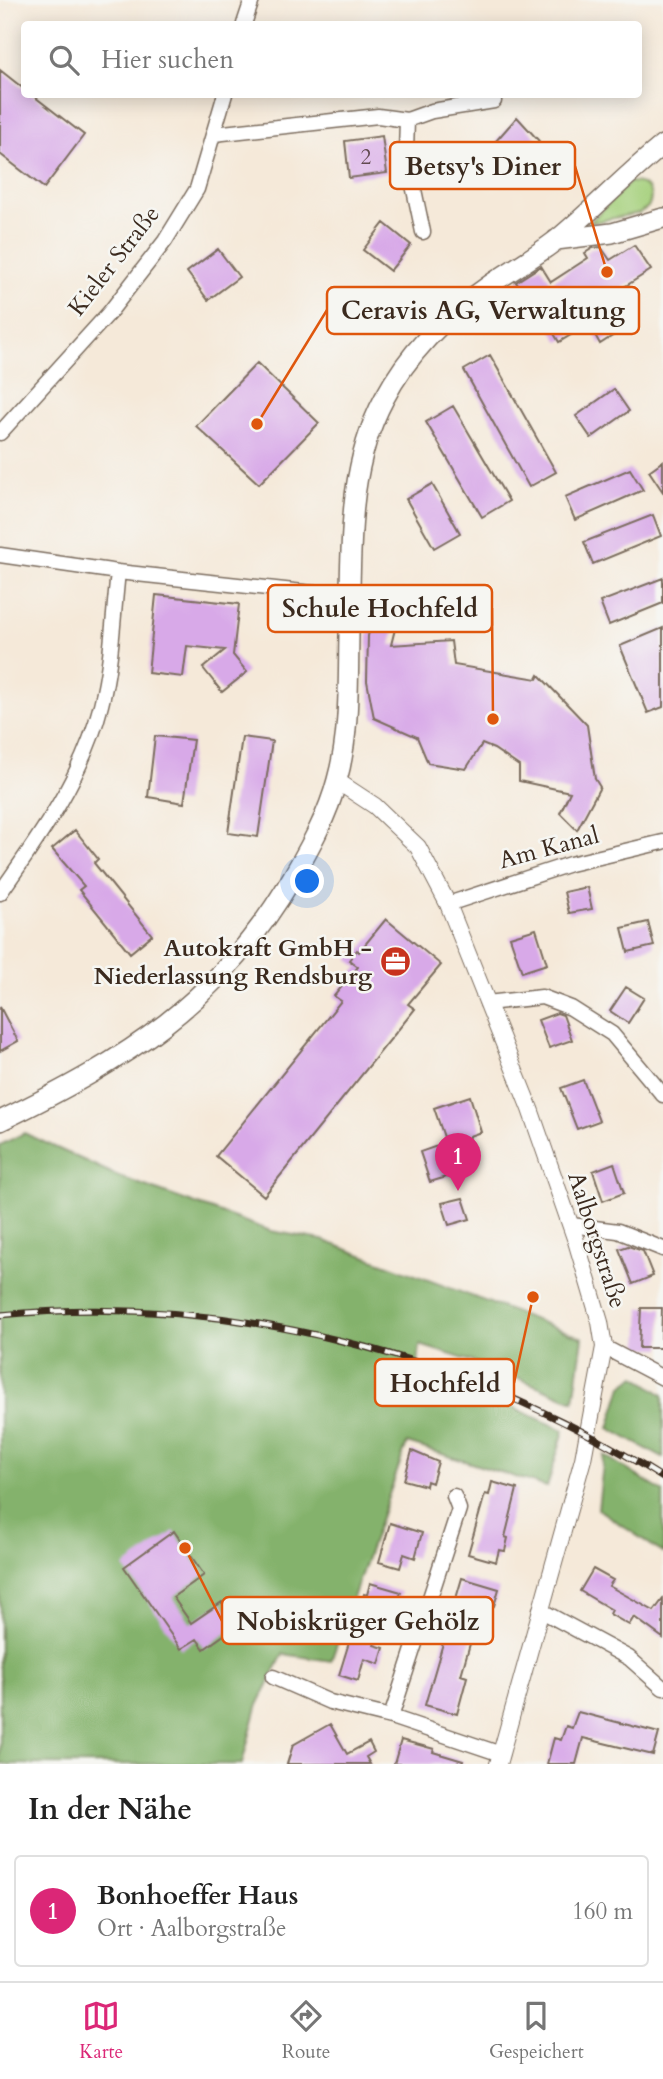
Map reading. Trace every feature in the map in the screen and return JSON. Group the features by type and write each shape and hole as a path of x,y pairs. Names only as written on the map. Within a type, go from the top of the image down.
{"main road":[{"path":"0,1121 150,1037 203,995 252,940 287,887 320,828 337,781 346,733 351,538 358,473 369,432 389,390 402,368 441,323 490,285 556,240 663,145"},
{"path":"556,240 612,233 663,218"}],"street":[{"path":"245,21 252,0"},
{"name":"Kieler Straße","path":"0,433 109,313 165,241 197,189 224,98"},
{"path":"214,134 378,116 407,120 432,111 494,101"},
{"path":"407,120 407,152 423,232"},
{"path":"0,555 118,572 351,597"},
{"path":"0,893 50,822 88,746 102,704 118,572"},
{"name":"Aalborgstraße","path":"337,781 375,806 418,847 449,904 530,1109 571,1225 600,1322 604,1347 583,1460 499,1759"},
{"name":"Am Kanal","path":"449,904 570,863 663,842"},
{"path":"487,1003 542,997 571,1008 612,1034 663,1096"},
{"path":"571,1225 618,1231 663,1249"},
{"path":"604,1347 663,1378"},
{"path":"391,1717 459,1509 454,1496"},
{"path":"540,1610 629,1658 663,1688"},
{"path":"273,1677 330,1702 391,1717 499,1759"}],"green space":[{"path":"630,182 641,184 648,189 651,197 648,207 639,213 589,223"},
{"path":"24,1133 120,1177 271,1231 322,1240 583,1338 574,1401 496,1369 420,1345 417,1373 480,1393 564,1430 547,1487 407,1443 331,1661 283,1654 257,1707 242,1764 0,1764 0,1145"},
{"path":"636,1376 663,1395 663,1458 609,1428 622,1386"},
{"path":"604,1455 663,1492 663,1553 598,1509"}],"building":[{"path":"0,70 21,87 21,98 36,98 84,135 44,188 0,154"},
{"path":"517,117 539,141 524,157 518,152 514,156 496,141"},
{"path":"382,136 387,173 349,178 345,141"},
{"path":"384,223 411,245 390,271 363,250"},
{"path":"634,245 651,270 613,294 634,322 600,344 589,324 559,342 530,293 525,296 516,282 541,266 551,282 588,258 585,253 593,248 601,247 610,260"},
{"path":"218,249 239,277 208,300 187,272"},
{"path":"490,355 556,472 529,487 464,370"},
{"path":"257,363 319,423 259,484 196,426"},
{"path":"614,389 629,411 591,438 576,416"},
{"path":"453,406 509,501 482,517 426,422"},
{"path":"663,461 663,492 649,471"},
{"path":"630,469 643,490 575,520 565,497"},
{"path":"432,484 460,533 434,548 406,499"},
{"path":"653,515 661,536 593,564 584,542"},
{"path":"663,578 663,603 609,625 600,602"},
{"path":"156,595 239,604 233,655 247,672 222,692 203,668 225,650 187,646 183,677 148,673"},
{"path":"374,609 393,617 389,624 396,625 391,645 451,641 454,665 537,679 539,675 587,725 595,779 600,787 577,830 560,813 570,792 519,781 519,766 494,749 482,744 466,769 428,763 417,737 374,718 367,681 368,636"},
{"path":"663,628 663,707 648,713 620,646"},
{"path":"155,736 193,740 184,803 148,797"},
{"path":"242,737 272,741 258,837 228,833"},
{"path":"75,830 98,859 94,863 152,935 130,953 79,890 84,886 52,849"},
{"path":"587,887 592,909 569,913 564,892"},
{"path":"386,919 441,965 408,1004 415,1009 264,1196 216,1156 341,1001 334,996 358,967 349,960"},
{"path":"648,922 654,946 628,952 622,928"},
{"path":"536,929 547,964 522,972 510,937"},
{"path":"626,987 644,998 628,1023 610,1011"},
{"path":"0,1007 18,1041 0,1051"},
{"path":"557,1013 563,1015 572,1040 549,1048 538,1020"},
{"path":"583,1080 599,1121 577,1129 561,1088"},
{"path":"470,1096 481,1132 469,1136 466,1149 453,1165 456,1174 430,1182 420,1152 446,1143 434,1108"},
{"path":"614,1163 624,1193 603,1201 593,1171"},
{"path":"463,1198 470,1219 449,1225 442,1203"},
{"path":"628,1246 643,1251 653,1276 633,1284 619,1249"},
{"path":"641,1308 662,1308 661,1348 639,1348"},
{"path":"412,1451 438,1462 432,1483 427,1481 426,1486 404,1480"},
{"path":"492,1482 517,1489 505,1537 508,1538 505,1551 499,1550 496,1562 468,1554 485,1494 489,1495"},
{"path":"390,1523 422,1533 415,1558 404,1554 400,1568 379,1562"},
{"path":"174,1531 204,1575 173,1597 191,1623 222,1602 238,1625 204,1649 197,1639 181,1649 124,1567"},
{"path":"593,1569 613,1580 609,1586 654,1611 663,1599 663,1638 634,1617 629,1625 610,1614 612,1610 580,1591"},
{"path":"462,1578 499,1589 494,1606 482,1602 461,1675 467,1677 457,1714 425,1705"},
{"path":"370,1583 401,1592 396,1609 385,1606 374,1645 384,1648 379,1664 364,1659 358,1681 339,1675 364,1594 367,1595"},
{"path":"578,1712 659,1733 653,1755 583,1738 576,1764 547,1764 554,1738 561,1740 566,1726 572,1728"},
{"path":"330,1724 347,1754 369,1742 374,1752 366,1757 370,1764 287,1764 293,1745"},
{"path":"401,1740 434,1749 433,1752 463,1761 462,1764 394,1764"}],"railway":[{"path":"0,1315 87,1310 173,1313 260,1324 345,1342 429,1366 510,1397 588,1435 663,1478"}],"place":[{"name":"Betsy's Diner","path":"607,272"},
{"name":"Ceravis AG, Verwaltung","path":"257,424"},
{"name":"Schule Hochfeld","path":"493,719"},
{"name":"Autokraft GmbH - Niederlassung Rendsburg","path":"395,962"},
{"name":"Bonhoeffer Haus","path":"458,1191"},
{"name":"Hochfeld","path":"533,1297"},
{"name":"Nobiskrüger Gehölz","path":"185,1548"}]}
